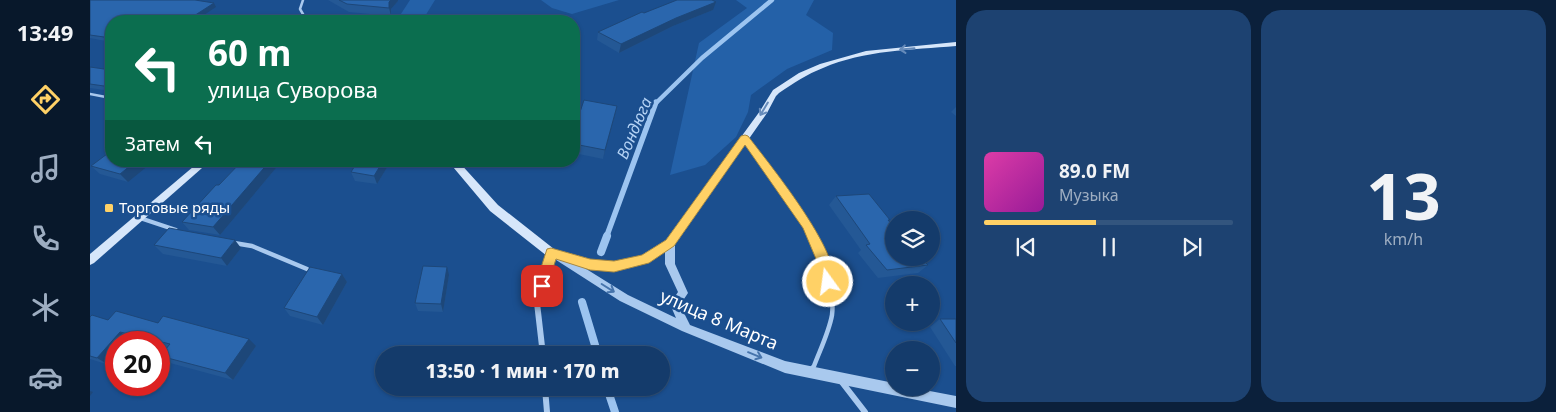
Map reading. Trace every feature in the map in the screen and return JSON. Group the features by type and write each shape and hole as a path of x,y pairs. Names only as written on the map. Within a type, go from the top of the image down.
{"main road":[{"path":"551,253 590,264 614,267 645,259 670,243 764,111 774,93 789,81 813,68 843,57 956,44"},
{"path":"90,260 199,167"},
{"name":"улица 8 Марта","path":"457,167 494,208 551,253"}],"street":[{"path":"670,243 670,264 682,293 676,304 686,328"},
{"path":"542,346 537,303 551,253"},
{"name":"улица 8 Марта","path":"551,253 624,298 686,328 785,367 956,402"},
{"path":"840,379 866,412"},
{"path":"546,396 547,412"}],"lane":[{"path":"303,0 300,9 304,15"},
{"path":"90,94 105,97"},
{"path":"745,138 808,226 826,266 832,313 814,366 808,372"},
{"path":"140,218 180,231"},
{"path":"225,241 252,246 307,270"}],"shaded area":[{"path":"410,0 435,0 426,15 400,15"},
{"path":"541,0 619,0 572,14 552,8"},
{"path":"736,0 814,0 806,15 833,33 832,50 787,69 751,95 748,112 736,137 705,165 670,175 699,43 747,8"}],"building":[{"path":"90,0 195,0 214,3 195,15 105,15 105,37 90,35"},
{"path":"339,0 391,0 389,8 347,4"},
{"path":"677,0 712,0 716,2 676,18 621,44 598,32 642,12 644,13"},
{"path":"90,67 105,69 105,86 90,84"},
{"path":"584,100 617,106 605,150 580,145 580,112"},
{"path":"105,156 105,167 129,167 120,174 91,166"},
{"path":"236,167 265,167 213,227 182,222 216,185 219,185"},
{"path":"354,167 379,167 374,176 351,172"},
{"path":"869,194 885,214 885,266 920,266 887,270 866,245 870,244 836,196"},
{"path":"169,228 235,240 221,258 154,245"},
{"path":"423,266 447,267 441,304 415,303"},
{"path":"310,267 342,274 317,317 284,308"},
{"path":"116,311 158,323 163,316 249,339 225,373 170,359 170,331 105,331 105,349 97,358 90,356 90,317 92,315 108,320"},
{"path":"940,319 956,319 956,343"}],"waterway":[{"name":"Вондюга","path":"655,104 702,58 772,0"},
{"name":"Вондюга","path":"606,238 655,104"},
{"name":"Вондюга","path":"601,252 607,236"},
{"name":"Вондюга","path":"582,302 595,346"},
{"name":"Вондюга","path":"610,396 615,412"}],"place":[{"name":"Торговые ряды","path":"109,208"}],"route":[{"path":"542,286 551,253 590,264 614,267 645,259 670,243 745,138 808,226 826,266 828,282"}]}
